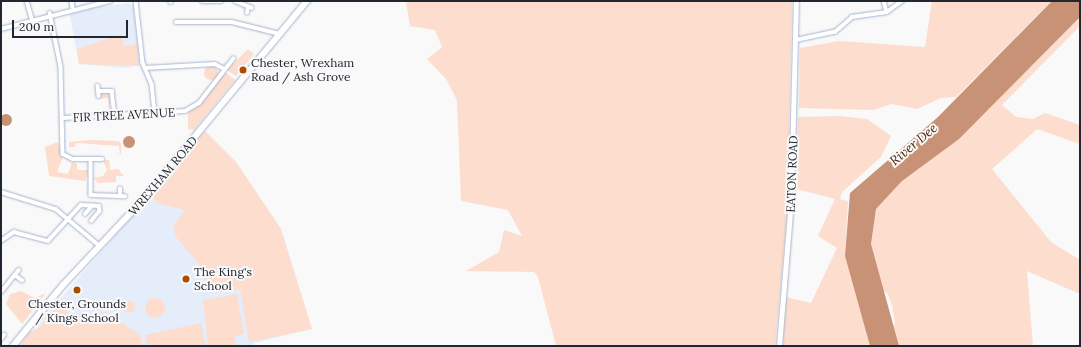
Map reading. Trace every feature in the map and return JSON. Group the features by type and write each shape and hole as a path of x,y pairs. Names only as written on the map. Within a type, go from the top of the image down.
{"highway":[{"name":"WREXHAM ROAD","path":"13,346 63,285 101,246 307,1"}],"street":[{"path":"27,1 32,18"},
{"path":"72,1 73,8"},
{"path":"1,29 50,13 110,1"},
{"path":"136,1 145,68 152,84 154,112"},
{"path":"202,1 220,1"},
{"path":"235,1 250,7 247,13"},
{"name":"EATON ROAD","path":"779,346 791,201 796,1"},
{"path":"884,1 887,12"},
{"path":"796,40 835,32 852,17 887,12 902,1"},
{"path":"50,13 61,61 63,154 73,159 102,159"},
{"path":"176,22 232,22 280,34"},
{"name":"FIR TREE AVENUE","path":"63,118 115,116 154,112 178,113 192,108 232,59"},
{"path":"145,68 211,64 225,69"},
{"path":"99,96 98,88 112,91 115,116"},
{"path":"91,159 89,195 125,196"},
{"path":"120,189 120,196"},
{"path":"1,192 44,203 68,219 101,246"},
{"path":"1,241 14,232 48,241 81,204 99,206 100,211 92,221"},
{"path":"85,214 92,206"},
{"path":"1,292 19,270"},
{"path":"15,275 22,280"},
{"path":"1,339 4,335"}],"shaded area":[{"path":"395,1 792,1 787,217 775,346 556,346 538,277 534,272 466,271 499,252 504,230 522,236 508,210 461,201 457,100 446,79 427,59 442,47 435,30 410,26 406,2"},
{"path":"932,1 1052,1 956,97 941,98 917,109 892,104 873,110 799,108 800,48 839,41 925,47"},
{"path":"129,3 134,6 140,65 126,68 79,64 69,11"},
{"path":"1080,17 1080,26 1002,105 1016,117 1033,119 1045,113 1080,125 1080,144 1037,129 992,169 1051,242 1080,260 1080,294 1027,271 1033,346 899,346 892,329 895,323 892,305 888,294 882,290 871,244 876,209 902,181 982,115"},
{"path":"121,34 124,46 137,44 139,66 79,64 77,49"},
{"path":"248,49 254,54 236,76 227,70"},
{"path":"211,66 216,68 218,73 216,78 211,80 206,78 204,73 206,68"},
{"path":"225,72 235,80 194,130 188,129 188,112 200,104"},
{"path":"103,92 111,95 109,114 108,98 97,99"},
{"path":"839,116 867,119 891,136 881,157 842,192 840,199 848,201 845,256 870,346 783,346 785,297 811,303 837,248 818,236 835,199 797,189 798,117"},
{"name":"The King's School","path":"205,131 236,162 281,229 312,329 254,343 254,346 20,346"},
{"path":"205,131 236,162 281,229 312,329 249,342 240,289 216,293 214,282 206,283 198,263 176,237 173,227 185,210 157,203 152,194"},
{"path":"90,140 118,141 121,143 121,154 116,153 120,153 119,146 76,143 75,147 69,147 69,142"},
{"path":"58,142 63,157 57,172 68,174 72,162 77,164 77,170 89,170 85,181 49,176 45,147"},
{"path":"103,160 109,160 110,170 118,169 124,176 116,176 116,182 98,183 94,178 103,176 107,170"},
{"path":"21,291 35,298 46,293 22,324 6,304 10,294"},
{"path":"237,294 244,334 235,336 236,346 208,346 203,300"},
{"path":"155,298 162,301 165,308 162,315 155,318 148,315 145,308 148,301"},
{"path":"127,301 131,301 135,307 131,313 127,313 123,309 123,305"},
{"path":"59,305 70,315 89,313 91,321 99,319 98,313 106,312 140,335 143,346 20,346 28,333 39,328"},
{"path":"201,323 206,346 147,346 145,335"}],"water":[{"name":"River Dee","path":"1052,1 1080,1 1080,17 959,139 902,181 876,209 871,244 899,346 870,346 845,256 850,193 938,117"},
{"path":"6,114 10,116 12,120 10,124 6,126 2,124 0,120 2,116"},
{"path":"127,136 131,136 135,142 131,148 127,148 123,144 123,140"}],"place":[{"name":"Chester, Wrexham Road / Ash Grove","path":"243,70"},
{"name":"The King's School","path":"186,279"},
{"name":"Chester, Grounds / Kings School","path":"77,290"}]}
